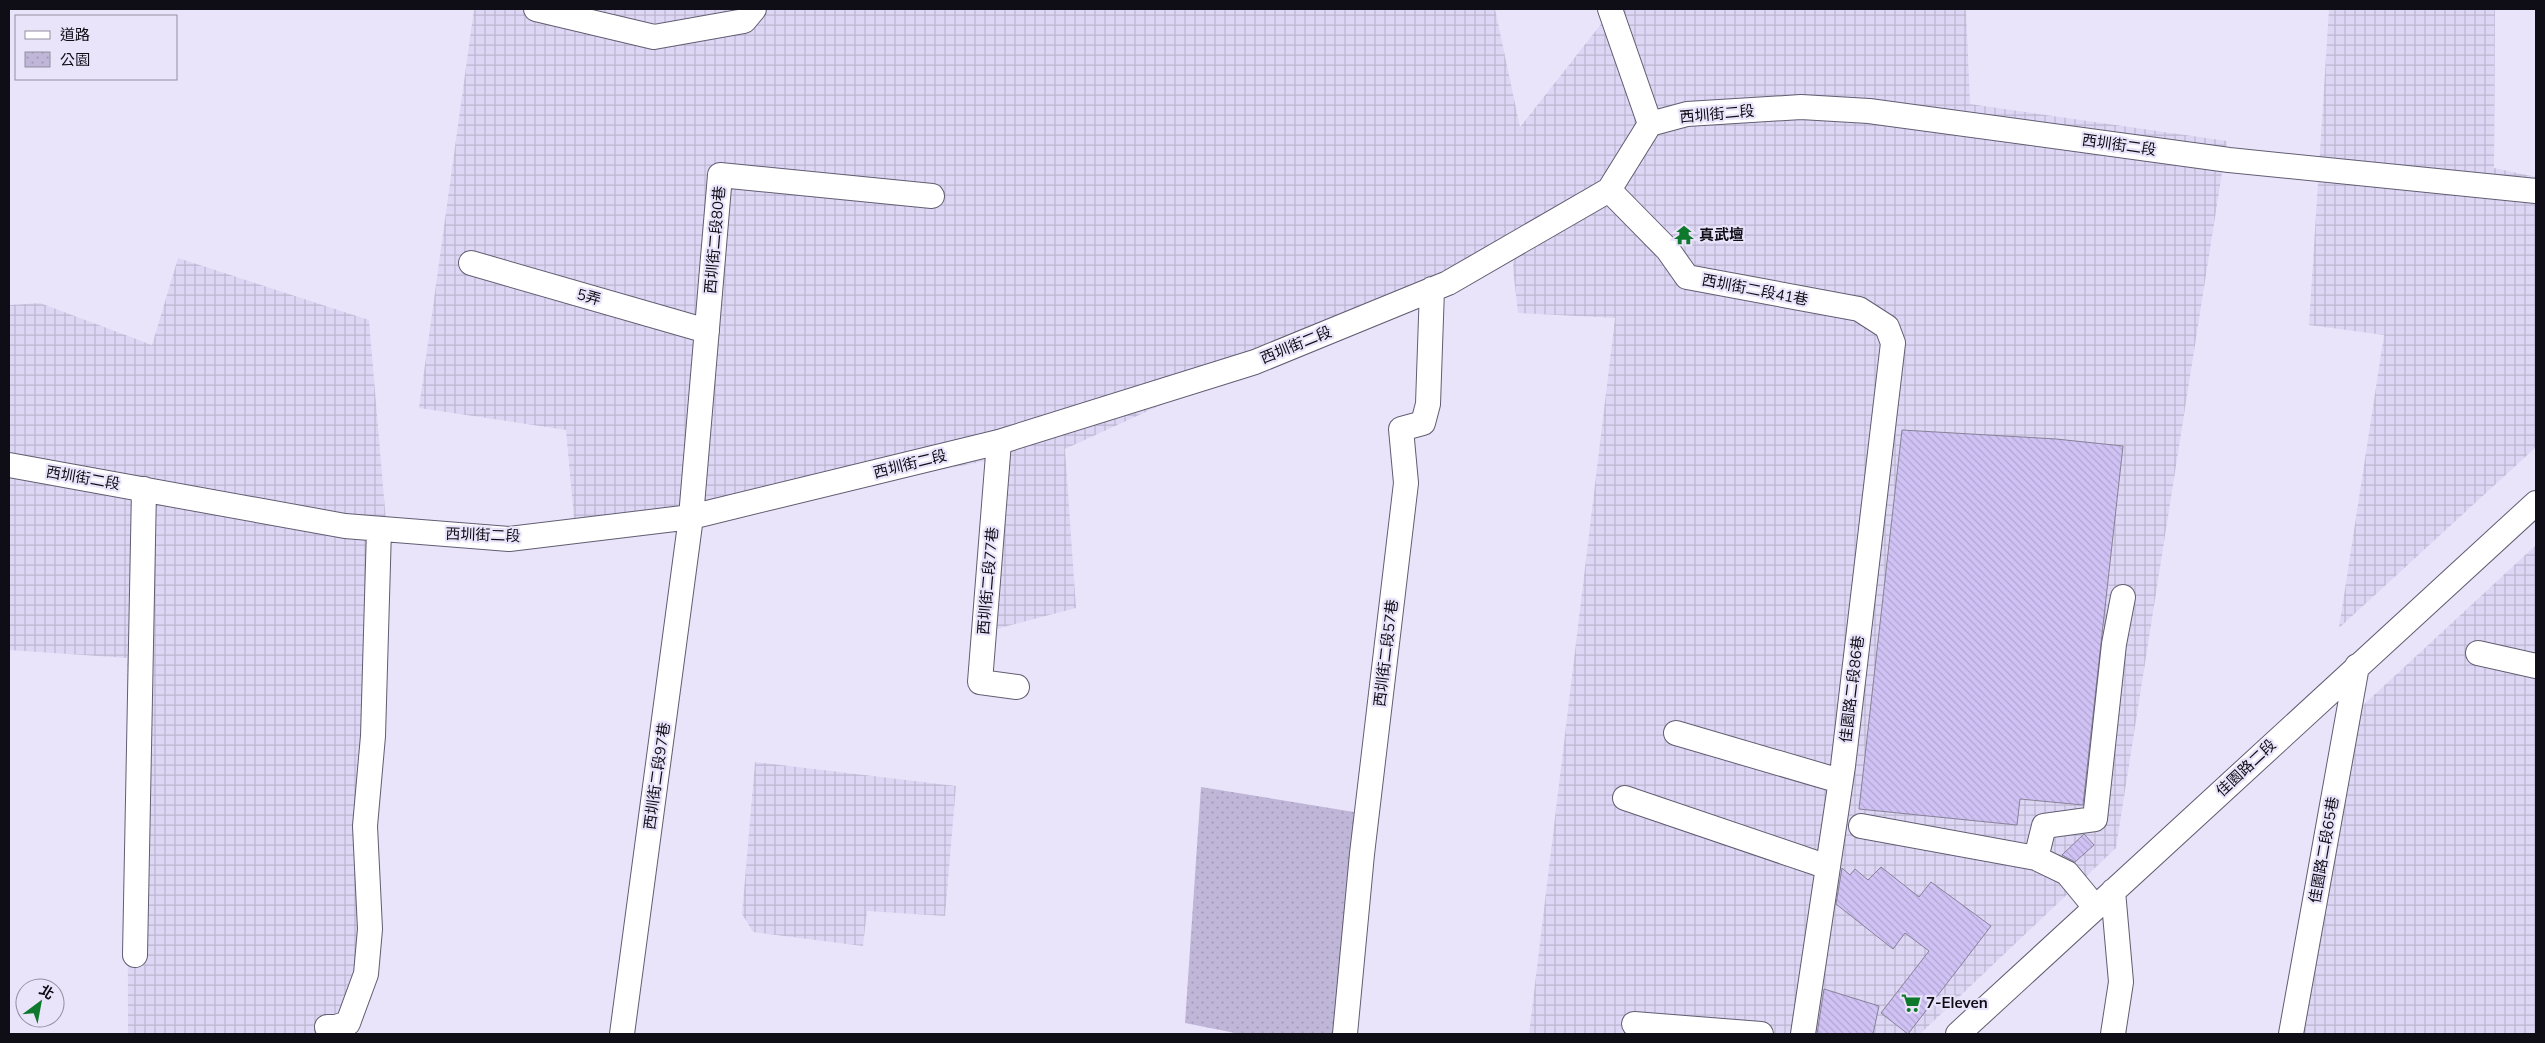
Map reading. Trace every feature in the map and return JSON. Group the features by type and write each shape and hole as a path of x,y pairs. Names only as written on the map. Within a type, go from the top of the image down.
{"street":[{"path":"536,9 654,37 744,21 754,9"},
{"path":"1610,9 1650,124"},
{"name":"西圳街二段","path":"9,464 345,526 509,540 691,517 999,442 1255,362 1448,283 1609,190 1650,124 1687,114 1801,107 1869,111 2230,160 2536,191"},
{"name":"西圳街二段80巷","path":"691,517 720,175 932,196"},
{"name":"西圳街二段41巷","path":"1609,190 1668,250 1687,277 1860,309 1887,326 1894,343"},
{"name":"5弄","path":"472,262 707,330"},
{"name":"西圳街二段57巷","path":"1345,1034 1362,854 1406,482 1401,429 1423,423 1428,404 1432,289"},
{"name":"佳園路二段86巷","path":"1803,1034 1840,781 1894,343"},
{"name":"西圳街二段77巷","path":"999,442 980,682 1017,687"},
{"path":"135,955 144,489"},
{"name":"佳園路二段","path":"1958,1034 2536,503"},
{"name":"西圳街二段97巷","path":"622,1034 691,517"},
{"path":"327,1027 348,1024 366,974 370,930 365,826 367,786 373,736 379,529"},
{"path":"2036,858 2044,826 2094,819 2114,644 2123,597"},
{"path":"2478,653 2536,666"},
{"name":"佳園路二段65巷","path":"2290,1034 2357,666"},
{"path":"1676,733 1840,781"},
{"path":"1625,798 1828,867"},
{"path":"1861,826 2036,858 2067,873 2095,907"},
{"path":"2113,891 2121,982 2113,1034"},
{"path":"1634,1024 1761,1034"}],"shaded area":[{"path":"474,9 1495,9 1520,127 1613,9 1966,9 1970,104 2227,141 2116,848 1920,1034 1529,1034 1615,318 1518,313 1513,269 1514,243 1065,449 1076,608 996,629 986,461 576,541 566,430 419,408"},
{"path":"2329,9 2495,9 2494,168 2536,177 2536,447 2339,628 2384,335 2309,325"},
{"path":"178,258 369,320 388,545 356,1034 128,1034 127,658 9,650 9,305 40,303 152,345"},
{"path":"2536,545 2536,1034 2290,1034 2360,708"},
{"path":"755,762 956,786 945,916 867,911 863,946 753,932 742,914"}],"green space":[{"path":"1201,787 1354,812 1335,1034 1240,1034 1185,1023"}],"building":[{"path":"1902,430 2056,439 2123,446 2083,805 2020,799 2017,825 1859,809"},
{"path":"2084,834 2094,845 2075,862 2062,855"},
{"path":"1881,867 1919,897 1931,882 1991,926 1908,1034 1881,1013 1929,951 1905,933 1893,949 1836,904 1842,868 1850,875 1855,869 1868,880"},
{"path":"1824,989 1879,1006 1873,1034 1817,1034"}],"place":[{"name":"真武壇","path":"1684,235"},
{"name":"7-Eleven","path":"1911,1003"}]}
